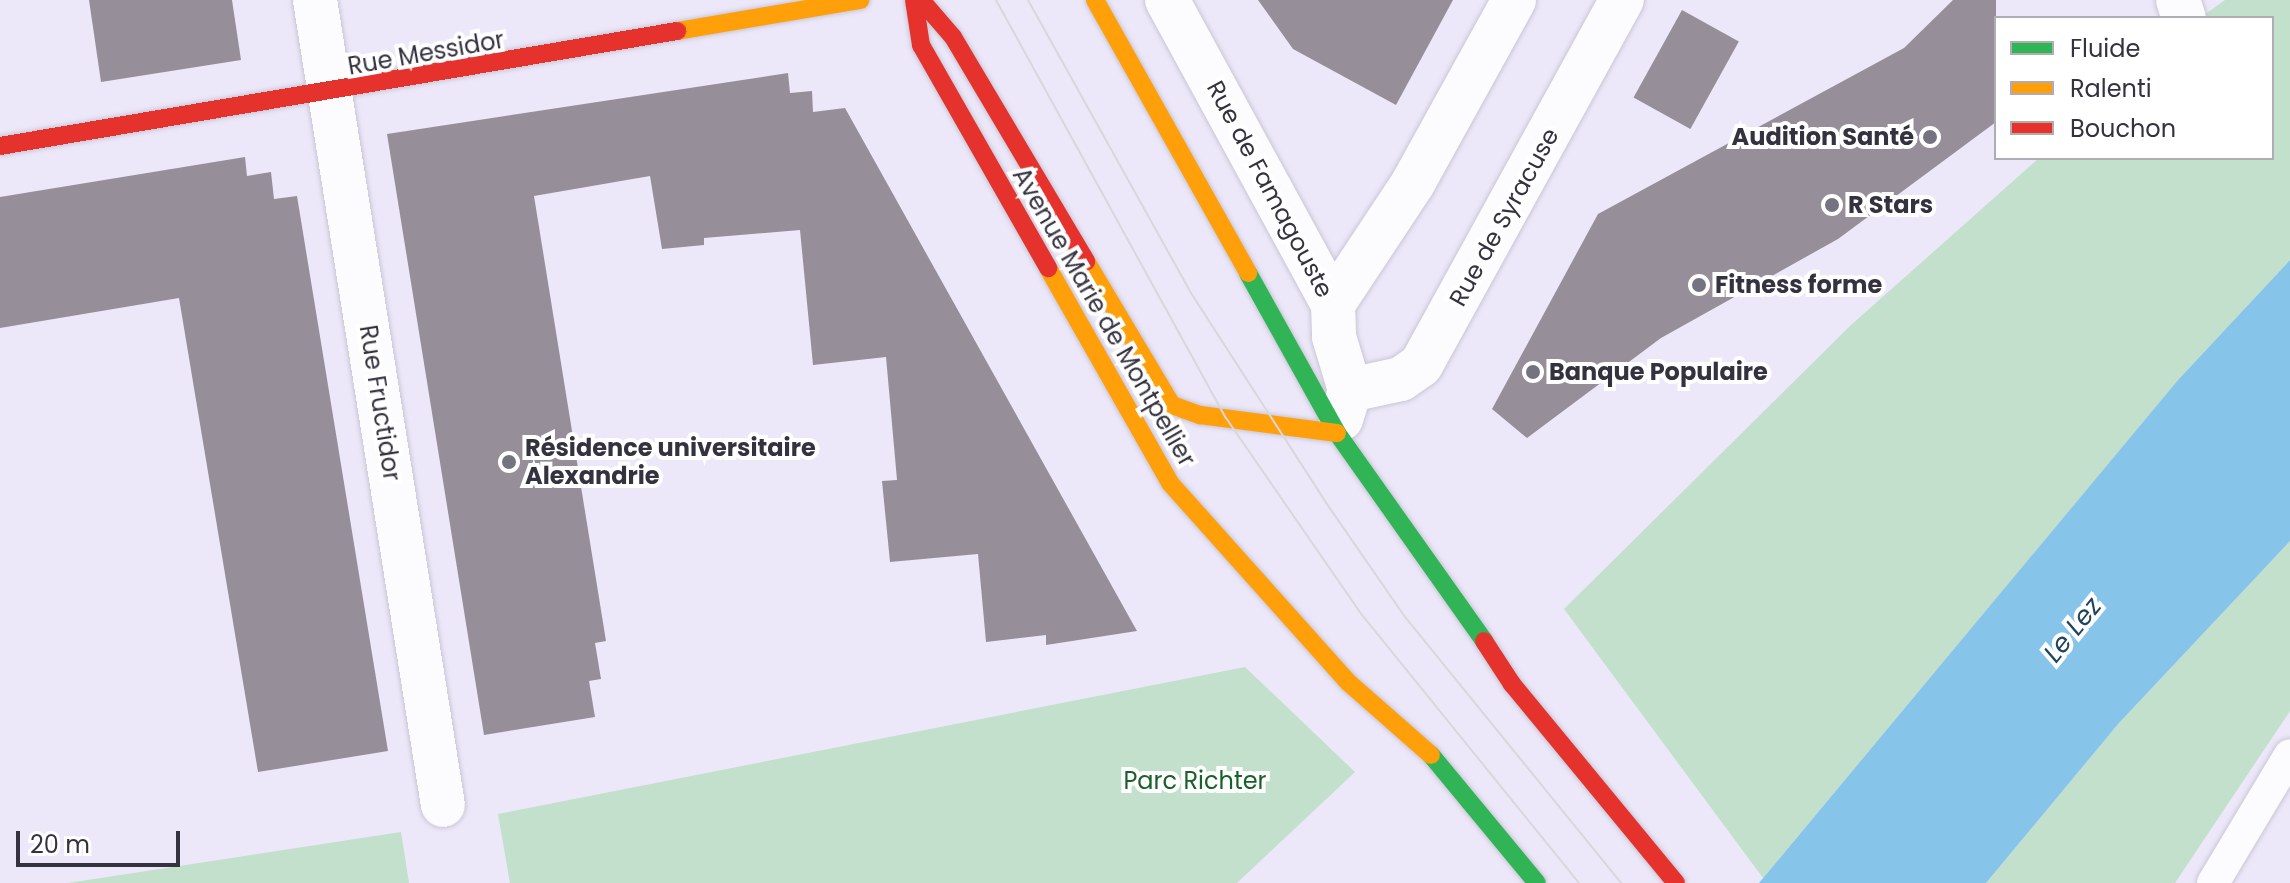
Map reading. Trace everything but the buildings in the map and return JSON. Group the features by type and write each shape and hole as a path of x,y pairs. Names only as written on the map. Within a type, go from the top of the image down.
{"street":[{"name":"Rue Fructidor","path":"315,0 443,805"},
{"name":"Rue Messidor","path":"0,146 331,93 860,0"},
{"name":"Avenue Marie de Montpellier","path":"914,0 921,45 1170,483 1349,683 1438,762 1537,883"},
{"name":"Avenue Marie de Montpellier","path":"921,0 953,37 1172,405 1200,415 1337,433"},
{"path":"1095,0 1337,433 1426,553 1512,684 1676,883"},
{"name":"Rue de Famagouste","path":"1167,0 1333,304 1334,337 1350,390"},
{"path":"1333,304 1413,183 1514,0"},
{"name":"Rue de Syracuse","path":"1350,390 1401,379 1421,365 1622,0"},
{"path":"1337,433 1350,390"}],"lane":[{"path":"2213,883 2290,755"}],"green space":[{"path":"2225,0 2290,0 2290,260 2178,380 1763,878 1564,609 1851,325 2037,160 2274,160 2274,16 2203,16"},
{"path":"2290,541 2290,711 2175,883 1986,883 2119,723"},
{"name":"Parc Richter","path":"1245,667 1355,772 1237,883 510,883 498,814"},
{"path":"401,832 409,883 68,883"}],"water":[{"name":"Le Lez","path":"2290,260 2290,541 2119,723 1986,883 1759,883 2178,380"}],"tram line":[{"path":"996,0 1226,418 1362,615 1579,883"},
{"path":"1028,0 1191,293 1331,510 1405,617 1621,883"}],"traffic: fast":[{"path":"1248,273 1337,433 1484,641"},
{"path":"1431,755 1537,883"}],"traffic: slow":[{"path":"677,31 860,0"},
{"path":"1095,0 1248,273"},
{"path":"1086,261 1172,405 1200,415 1337,433"},
{"path":"1048,268 1170,483 1349,683 1431,755"}],"traffic: jam":[{"path":"914,0 921,45 1048,268"},
{"path":"921,0 953,37 1086,261"},
{"path":"0,146 677,31"},
{"path":"1484,641 1512,684 1676,883"}],"place":[{"name":"Audition Santé","path":"1930,137"},
{"name":"R Stars","path":"1832,205"},
{"name":"Fitness forme","path":"1699,285"},
{"name":"Banque Populaire","path":"1533,372"},
{"name":"Résidence universitaire Alexandrie","path":"509,462"}]}
